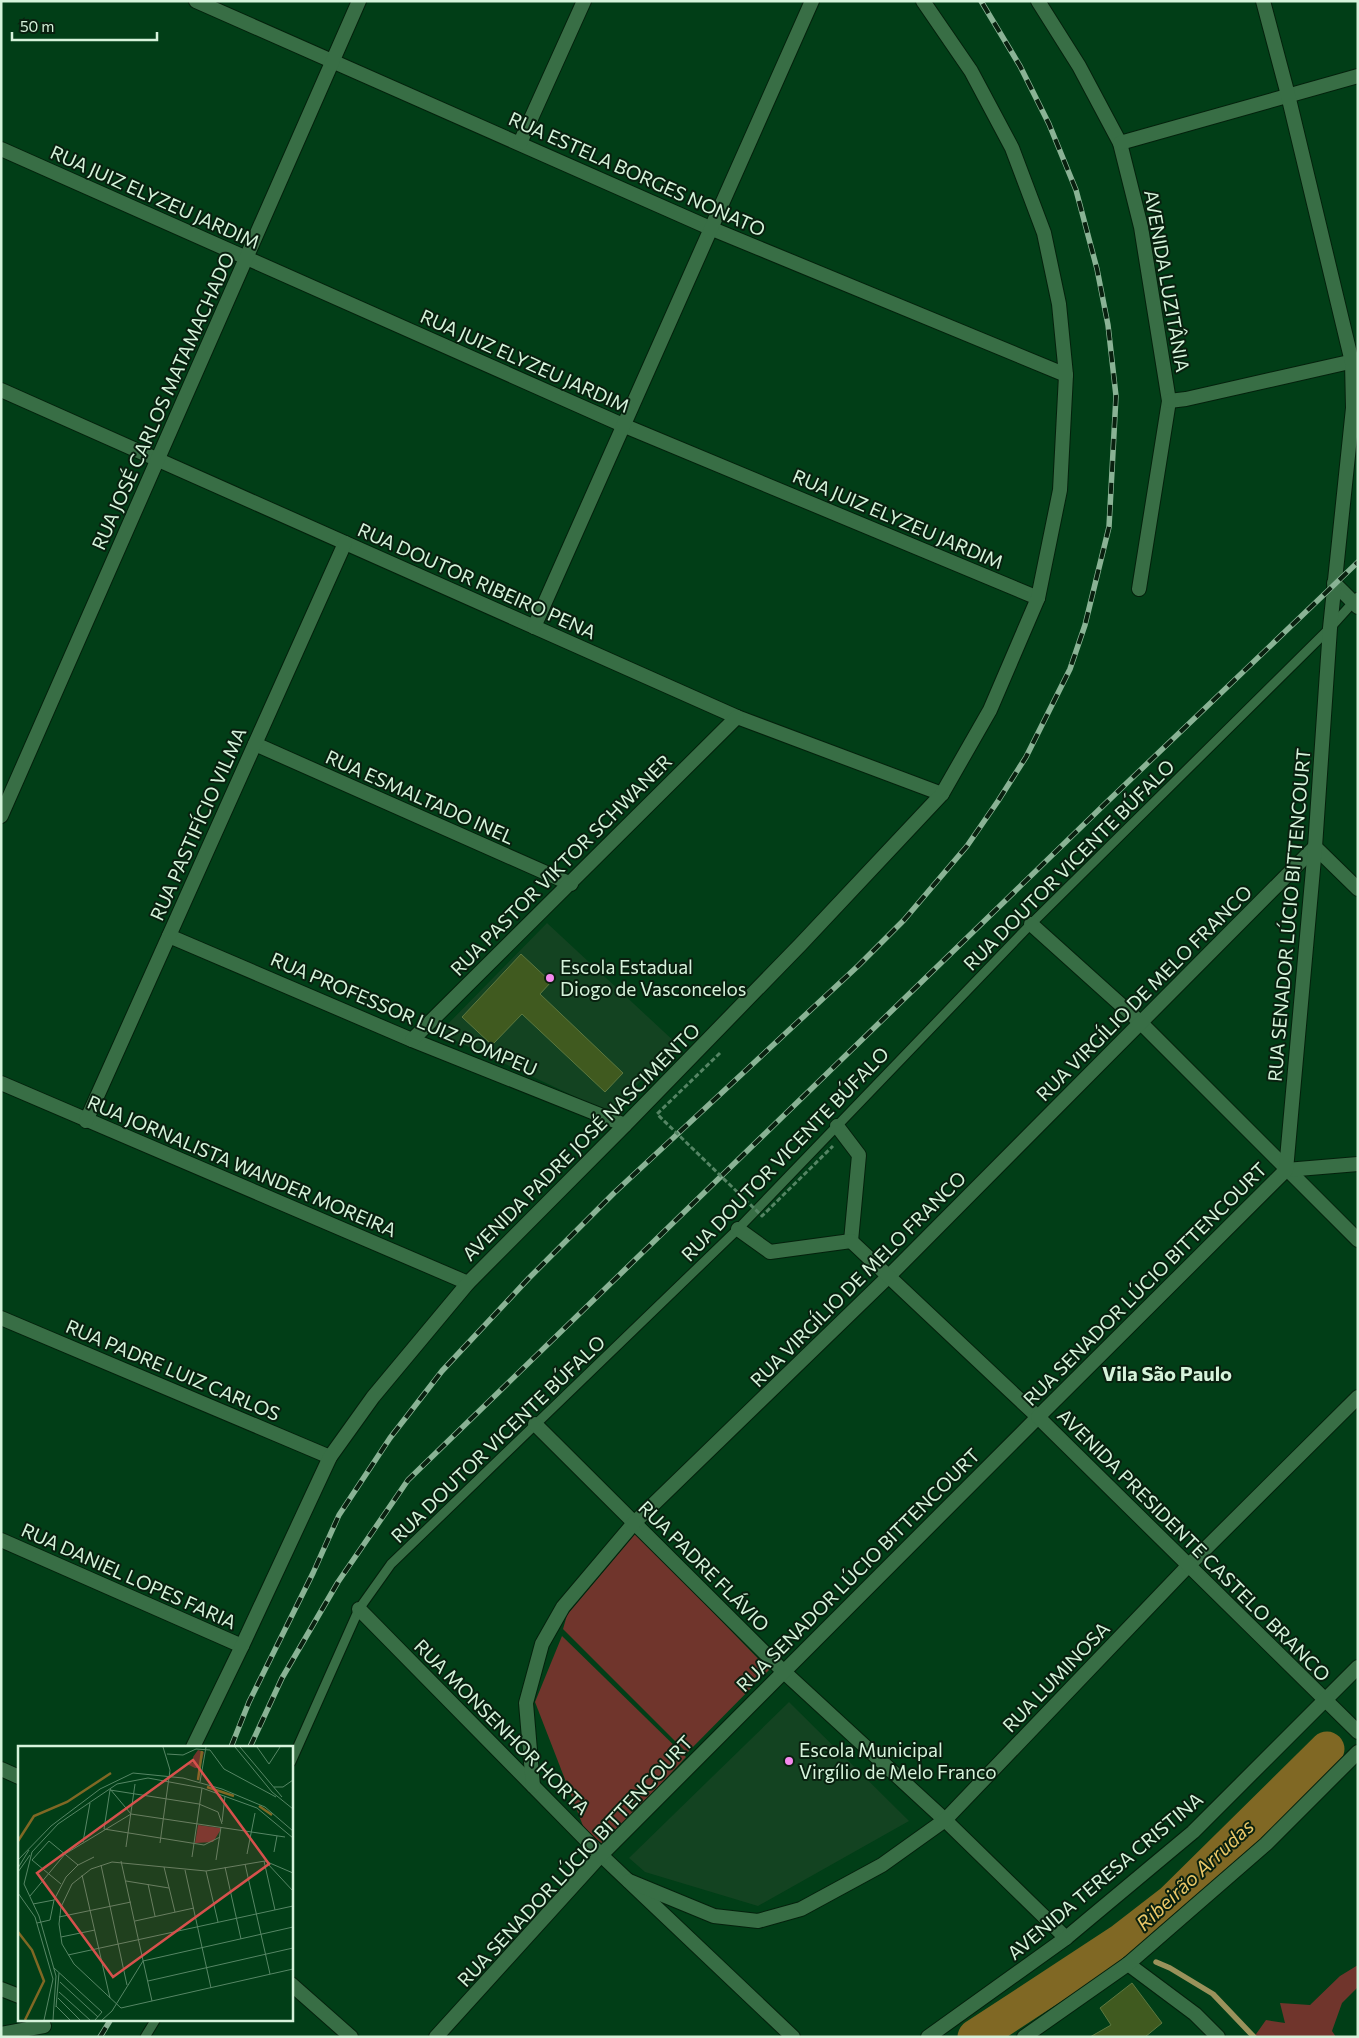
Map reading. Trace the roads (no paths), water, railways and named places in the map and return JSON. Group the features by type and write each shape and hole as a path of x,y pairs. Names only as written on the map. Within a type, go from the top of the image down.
{"street":[{"name":"RUA ESTELA BORGES NONATO","path":"196,1 710,228 1066,375"},
{"name":"RUA JOSÉ CARLOS MATAMACHADO","path":"1,816 359,1"},
{"path":"520,143 584,1"},
{"path":"534,627 625,426 710,228 812,1"},
{"name":"AVENIDA PADRE JOSÉ NASCIMENTO","path":"193,1746 330,1457 373,1398 468,1283 801,944 942,794 990,710 1038,598 1060,490 1066,375 1059,304 1044,233 1012,148 972,71 923,1"},
{"name":"AVENIDA LUZITÂNIA","path":"1038,1 1078,66 1120,143 1141,227 1169,402 1139,588"},
{"name":"RUA SENADOR LÚCIO BITTENCOURT","path":"436,2037 601,1855 1286,1170 1315,847 1330,628 1353,408 1355,361 1263,1"},
{"path":"1120,143 1288,94 1358,76"},
{"name":"RUA JUIZ ELYZEU JARDIM","path":"1,149 625,426 1038,598"},
{"path":"1169,402 1355,361"},
{"name":"RUA DOUTOR RIBEIRO PENA","path":"1,390 737,717 942,794"},
{"name":"RUA PASTIFÍCIO VILMA","path":"86,1121 345,543"},
{"path":"1334,583 1356,602"},
{"name":"RUA PASTOR VIKTOR SCHWANER","path":"412,1040 737,717"},
{"name":"RUA ESMALTADO INEL","path":"255,744 571,884"},
{"path":"1315,847 1358,889"},
{"name":"RUA VIRGÍLIO DE MELO FRANCO","path":"533,1786 526,1703 542,1644 563,1607 634,1523 889,1276 1315,847"},
{"path":"1031,924 1141,1024 1358,1240"},
{"name":"RUA PROFESSOR LUIZ POMPEU","path":"169,936 412,1040 625,1125"},
{"name":"RUA JORNALISTA WANDER MOREIRA","path":"1,1083 468,1283"},
{"path":"738,1229 770,1252 851,1240 859,1155 837,1126"},
{"path":"1286,1170 1358,1164"},
{"name":"AVENIDA PRESIDENTE CASTELO BRANCO","path":"851,1240 1038,1417 1358,1732"},
{"name":"RUA PADRE LUIZ CARLOS","path":"1,1318 330,1457"},
{"name":"RUA LUMINOSA","path":"629,1881 714,1916 758,1921 801,1909 882,1865 945,1820 1188,1566 1358,1397"},
{"name":"RUA PADRE FLÁVIO","path":"535,1424 783,1671 945,1820 1066,1938"},
{"name":"RUA DANIEL LOPES FARIA","path":"1,1540 242,1646"},
{"name":"RUA MONSENHOR HORTA","path":"359,1609 601,1855 793,2037"},
{"name":"AVENIDA TERESA CRISTINA","path":"928,2037 1066,1938 1194,1832 1358,1667"},
{"path":"1024,2037 1128,1964 1266,1844 1358,1752"},
{"path":"1,1769 18,1777"},
{"path":"1128,1964 1195,2014 1218,2037"},
{"path":"292,1985 350,2037"},
{"path":"1,1989 18,1996"},
{"path":"1,2034 46,2023"},
{"path":"29,2037 46,2023"}],"lane":[{"name":"RUA DOUTOR VICENTE BÚFALO","path":"292,1760 359,1609 391,1564 738,1229 1031,924 1356,602"},
{"path":"145,2037 155,2020"}],"waterway":[{"name":"Ribeirão Arrudas","path":"975,2037 1120,1942 1173,1901 1327,1749"},
{"path":"1120,1942 1127,1949 1135,1952"},
{"path":"1156,1962 1170,1968 1213,1994 1254,2037"}],"railway":[{"path":"231,1746 249,1702 313,1573 339,1515 390,1438 442,1371 529,1278 614,1193 859,965 904,920 967,846 998,801 1026,757 1070,669 1085,625 1109,527 1116,396 1108,325 1097,269 1076,190 1049,124 1020,66 981,1"},
{"path":"250,1746 282,1678 338,1582 408,1480 1108,801 1358,562"},
{"path":"100,2037 110,2020"}],"place":[{"name":"Escola Estadual Diogo de Vasconcelos","path":"550,978"},
{"name":"Escola Municipal Virgílio de Melo Franco","path":"789,1761"}],"district":[{"name":"Vila São Paulo","path":"1167,1374"}]}
